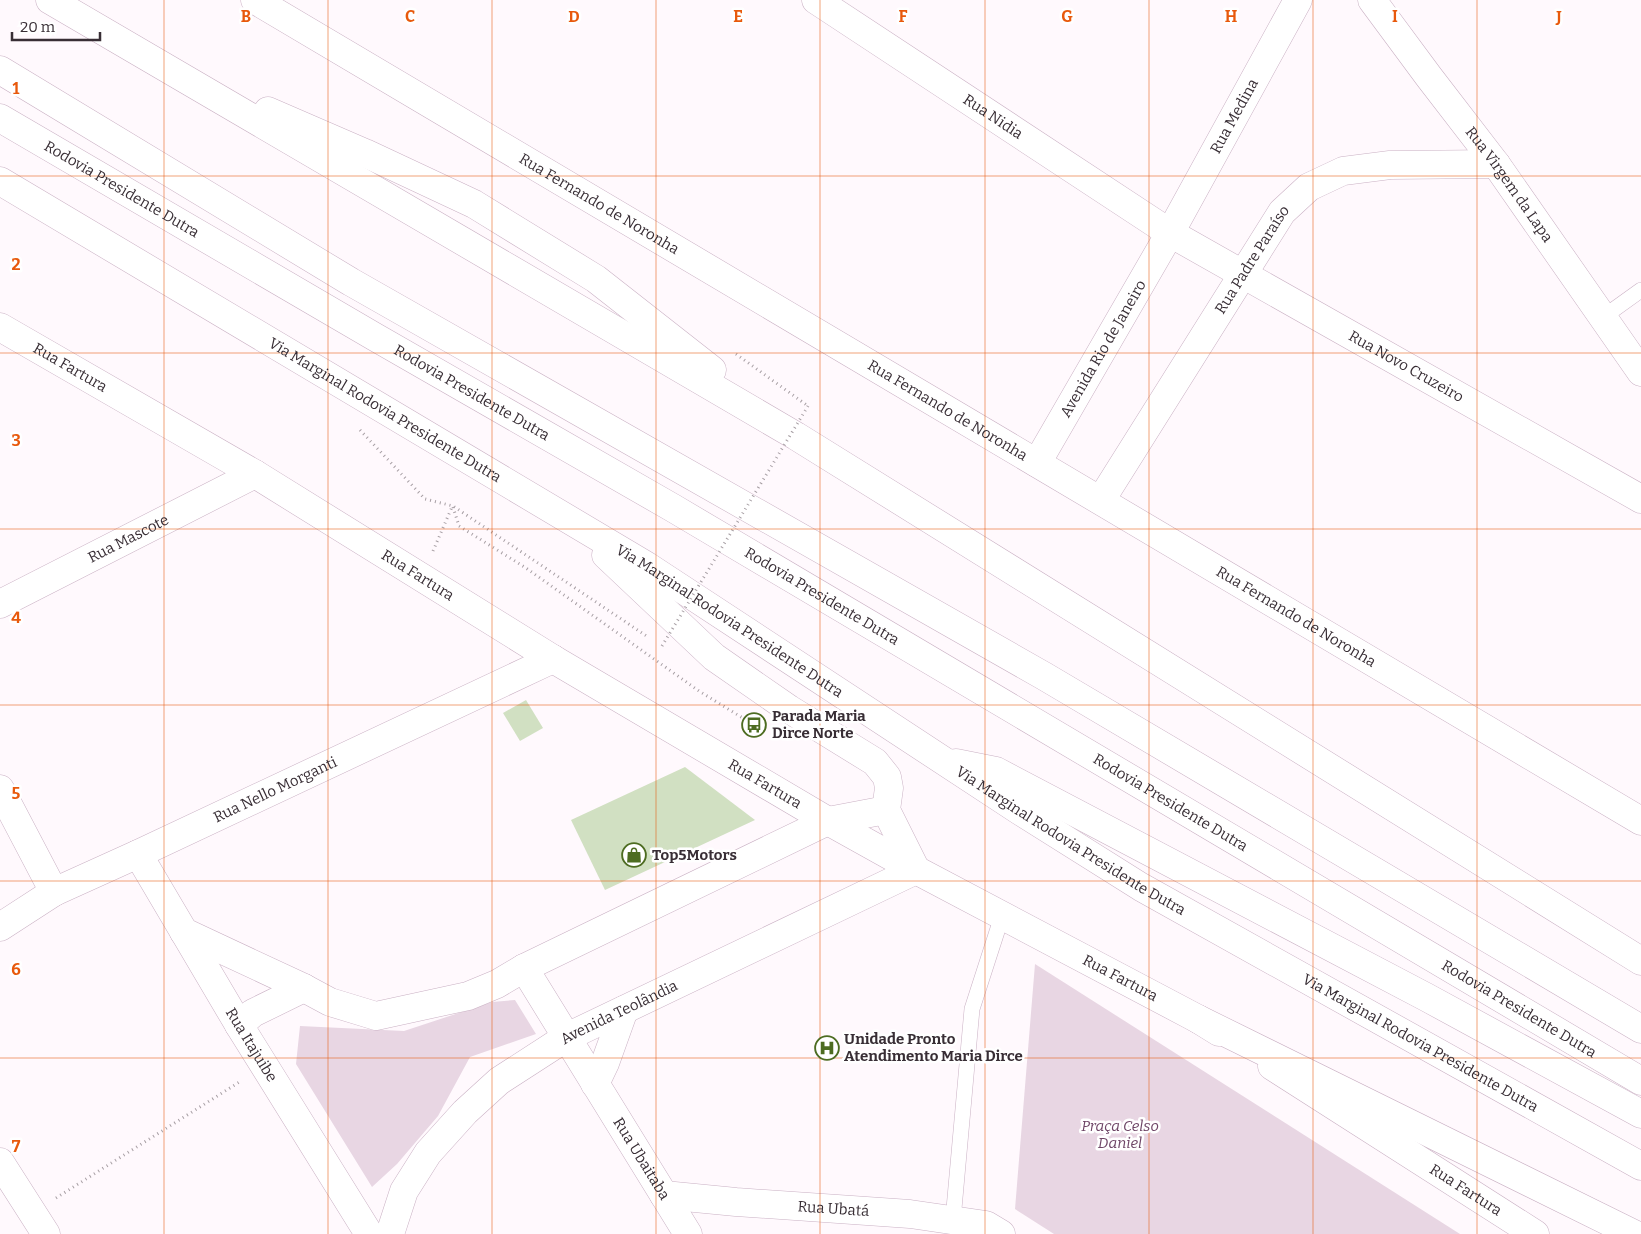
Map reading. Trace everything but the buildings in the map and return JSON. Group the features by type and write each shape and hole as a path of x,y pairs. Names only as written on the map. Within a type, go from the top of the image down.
{"main road":[{"path":"50,0 796,436 1641,961"},
{"name":"Rua Fernando de Noronha","path":"255,0 1641,821"},
{"name":"Rua Nidia","path":"816,0 1170,233"},
{"name":"Rua Medina","path":"1170,233 1298,0"},
{"name":"Rua Virgem da Lapa","path":"1372,0 1496,164 1641,372"},
{"path":"141,54 365,153 474,204 596,279 796,436"},
{"path":"0,70 352,282 1044,676 1641,1029"},
{"name":"Rodovia Presidente Dutra","path":"0,118 673,508 1641,1081"},
{"name":"Rua Padre Paraíso","path":"1101,500 1282,212 1309,187 1343,171 1390,165 1496,164"},
{"name":"Via Marginal Rodovia Presidente Dutra","path":"0,181 646,566 943,761 1141,887 1641,1166"},
{"name":"Avenida Rio de Janeiro","path":"1037,463 1170,233"},
{"name":"Rua Novo Cruzeiro","path":"1170,233 1641,499"},
{"name":"Rua Fartura","path":"2,330 255,474 553,659 828,821 916,870 1198,1019 1535,1234"},
{"name":"Rua Mascote","path":"0,604 255,474"},
{"path":"568,520 714,657 789,709 875,762 887,777 889,788 886,810 916,870"},
{"name":"Rua Nello Morganti","path":"0,927 54,892 553,659"},
{"path":"943,761 996,771 1426,997 1641,1114"},
{"path":"0,789 54,892"},
{"path":"184,932 330,1002 376,1016 468,996 497,984 524,968 828,821 886,810"},
{"name":"Rua Itajuibe","path":"138,854 239,1025 370,1234"},
{"name":"Avenida Teolândia","path":"390,1234 404,1191 428,1153 459,1119 499,1081 567,1037 916,870"},
{"name":"Rua Ubaitaba","path":"524,968 688,1234"},
{"path":"239,1025 253,1012 304,988"},
{"path":"596,1084 624,1010"},
{"path":"1198,1019 1634,1234"},
{"path":"0,1162 39,1223"},
{"name":"Rua Ubatá","path":"664,1195 910,1214 986,1226 1001,1234"}],"lane":[{"path":"1602,318 1641,290"},
{"path":"953,1220 972,1009 1002,916"}],"path":[{"path":"452,506 662,646 808,406"},
{"path":"421,577 452,506"},
{"path":"452,506 459,526 526,568 699,691 754,725"},
{"path":"39,1223 265,1066"}],"green space":[{"name":"Praça Celso Daniel","path":"1035,964 1460,1234 1054,1234 1015,1209"},
{"path":"515,1000 536,1034 470,1057 438,1116 397,1164 372,1187 296,1064 300,1026 404,1031 492,1002"}],"place":[{"name":"Parada Maria Dirce Norte","path":"754,725"},
{"name":"Top5Motors","path":"634,855"},
{"name":"Unidade Pronto Atendimento Maria Dirce","path":"827,1048"}]}
